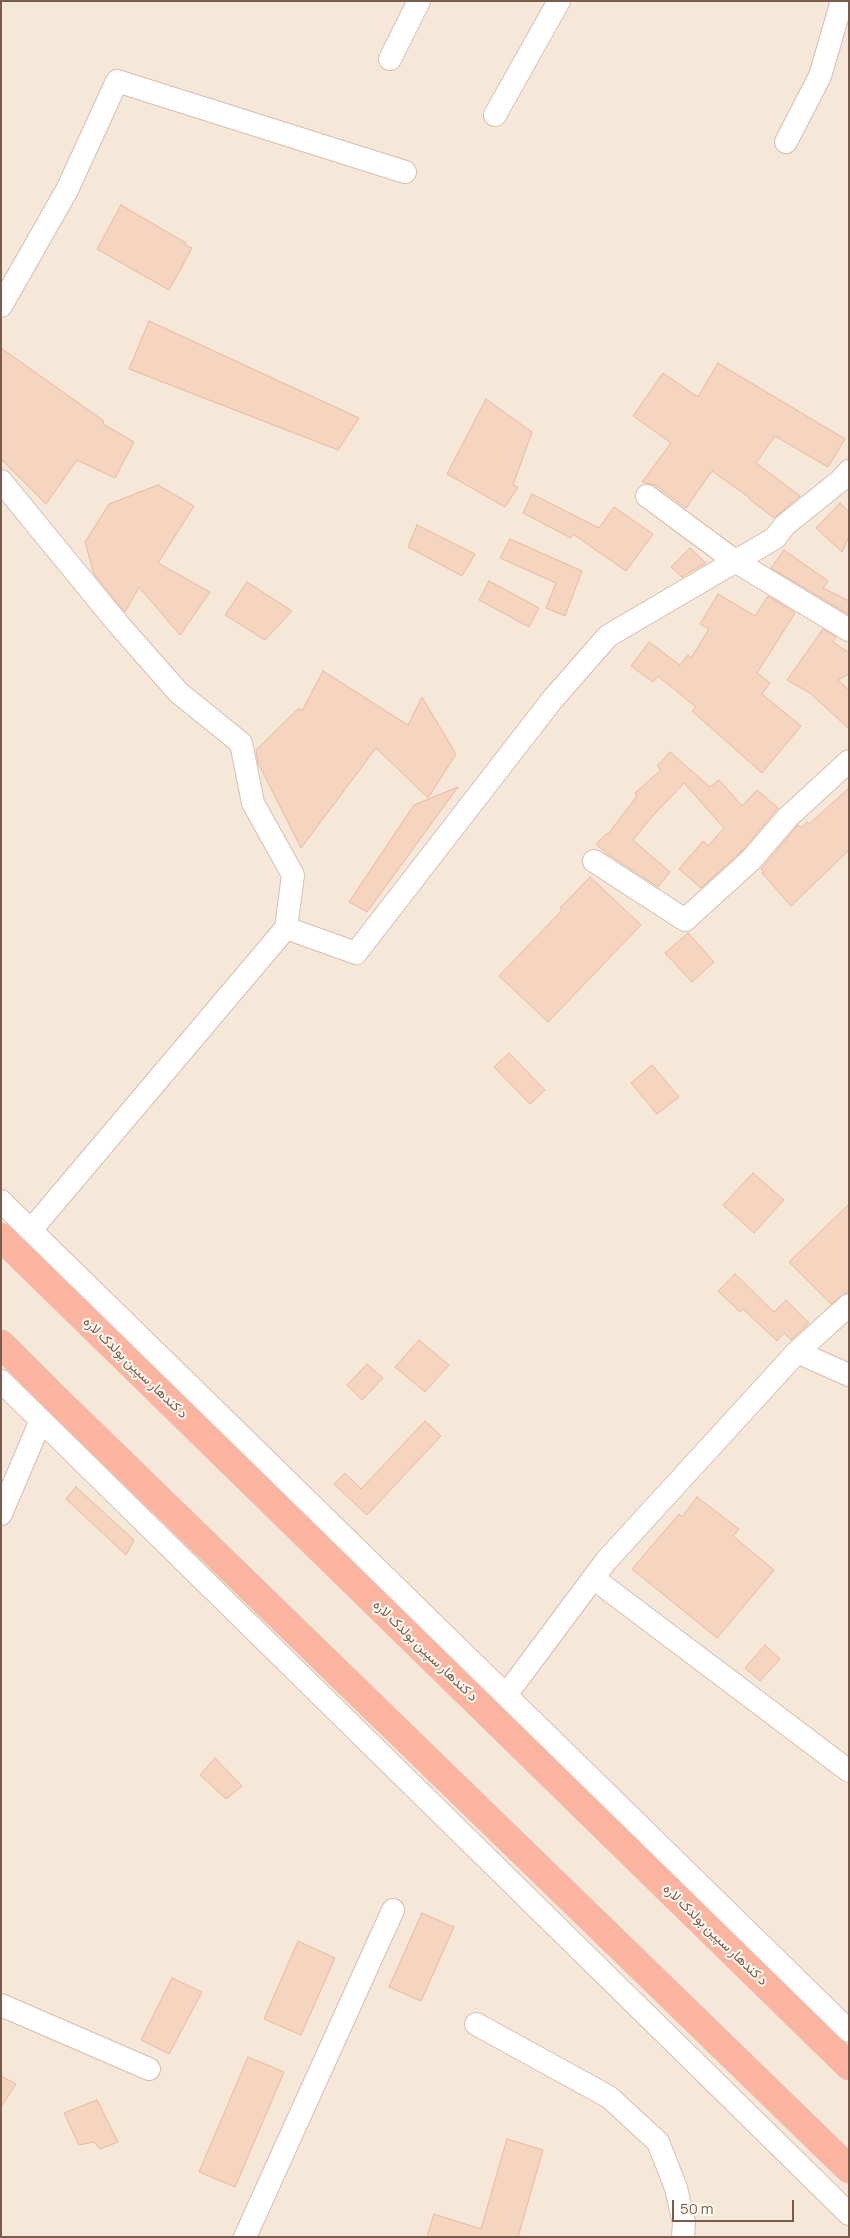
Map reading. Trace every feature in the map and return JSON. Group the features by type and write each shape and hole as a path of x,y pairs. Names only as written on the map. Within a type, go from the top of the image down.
{"highway":[{"name":"د کندهار سپین بولدک لاره","path":"1,1237 849,2066"},
{"path":"1,1344 849,2169"}],"street":[{"path":"390,59 419,1"},
{"path":"495,115 559,1"},
{"path":"786,142 820,76 842,1"},
{"path":"1,306 67,190 117,81 405,172"},
{"path":"286,928 356,952 552,700 608,636 775,538 785,525 849,472"},
{"path":"1,481 119,625 179,693 241,742 253,803 293,875 286,928 31,1230"},
{"path":"647,496 735,561 849,630"},
{"path":"594,861 685,920 751,860 788,817 849,761"},
{"path":"1,1201 849,2031"},
{"path":"506,1695 606,1561 797,1352 845,1309"},
{"path":"797,1352 849,1375"},
{"path":"1,1381 849,2214"},
{"path":"1,1514 41,1420"},
{"path":"593,1578 849,1771"},
{"path":"245,2237 392,1910"},
{"path":"1,2005 149,2069"},
{"path":"476,2024 609,2097 658,2142 676,2188 684,2223 683,2237"}],"shaded area":[{"path":"1,1 849,1 849,2237 1,2237"}],"building":[{"path":"121,205 192,248 169,290 97,249"},
{"path":"149,321 359,418 338,450 129,369"},
{"path":"1,348 104,421 103,424 134,442 115,478 77,460 46,504 1,459"},
{"path":"718,363 845,439 828,467 775,436 756,463 800,496 774,518 712,471 686,508 655,485 642,482 671,443 633,416 663,373 698,397"},
{"path":"486,399 532,432 513,485 518,487 505,507 447,474"},
{"path":"158,485 194,506 158,563 210,592 180,635 139,587 125,612 94,574 85,542 109,504"},
{"path":"532,494 599,528 614,507 653,534 626,571 573,534 571,538 523,513"},
{"path":"840,503 849,512 849,536 842,552 816,528"},
{"path":"417,525 475,554 462,576 408,547"},
{"path":"510,539 582,571 565,616 546,608 556,583 500,558"},
{"path":"690,548 706,563 682,577 671,567"},
{"path":"784,550 828,581 823,588 849,601 848,614 771,568"},
{"path":"489,581 539,608 529,627 479,600"},
{"path":"247,582 292,611 265,640 225,615"},
{"path":"718,594 755,616 768,596 795,613 757,673 770,683 762,694 801,726 762,773 692,711 696,707 658,676 653,682 631,666 649,642 680,665 688,655 691,658 709,629 700,624"},
{"path":"823,629 836,637 833,642 849,653 849,674 838,680 849,690 849,729 810,693 787,680"},
{"path":"323,671 408,725 422,697 456,754 428,798 376,748 301,848 258,763 256,750 299,708 302,711"},
{"path":"670,752 710,787 719,780 742,806 757,790 778,808 742,851 701,888 679,869 703,841 708,846 724,828 684,783 633,840 670,872 658,887 606,853 596,844 608,834 637,796 635,793 661,770 657,766"},
{"path":"458,787 367,912 349,902 414,805"},
{"path":"849,788 849,850 791,906 762,873 764,872 761,869 798,825 801,828 807,822 809,824"},
{"path":"590,877 641,925 548,1022 499,976 562,910 560,908"},
{"path":"688,933 714,962 692,982 665,953"},
{"path":"509,1053 545,1090 530,1104 494,1067"},
{"path":"652,1065 679,1097 657,1114 631,1083"},
{"path":"753,1173 784,1200 754,1233 723,1205"},
{"path":"849,1204 849,1291 831,1304 789,1262"},
{"path":"735,1274 774,1312 786,1300 809,1323 791,1340 784,1333 777,1341 743,1309 740,1312 718,1291"},
{"path":"419,1340 449,1365 425,1392 395,1367"},
{"path":"367,1364 383,1378 362,1400 347,1385"},
{"path":"425,1421 441,1436 367,1515 334,1484 345,1473 361,1489"},
{"path":"76,1487 134,1540 126,1555 66,1499"},
{"path":"697,1497 739,1529 733,1536 774,1570 717,1638 632,1569 679,1514 682,1517"},
{"path":"765,1645 780,1659 760,1681 745,1668"},
{"path":"215,1758 242,1786 226,1799 200,1775"},
{"path":"422,1913 454,1927 421,2001 389,1987"},
{"path":"298,1941 335,1958 301,2035 264,2019"},
{"path":"172,1978 202,1992 169,2054 141,2040"},
{"path":"248,2057 284,2072 235,2187 199,2172"},
{"path":"1,2076 16,2084 1,2107"},
{"path":"97,2100 118,2142 100,2149 94,2142 79,2145 64,2113"},
{"path":"507,2139 543,2150 518,2237 427,2237 434,2214 481,2229"}]}
